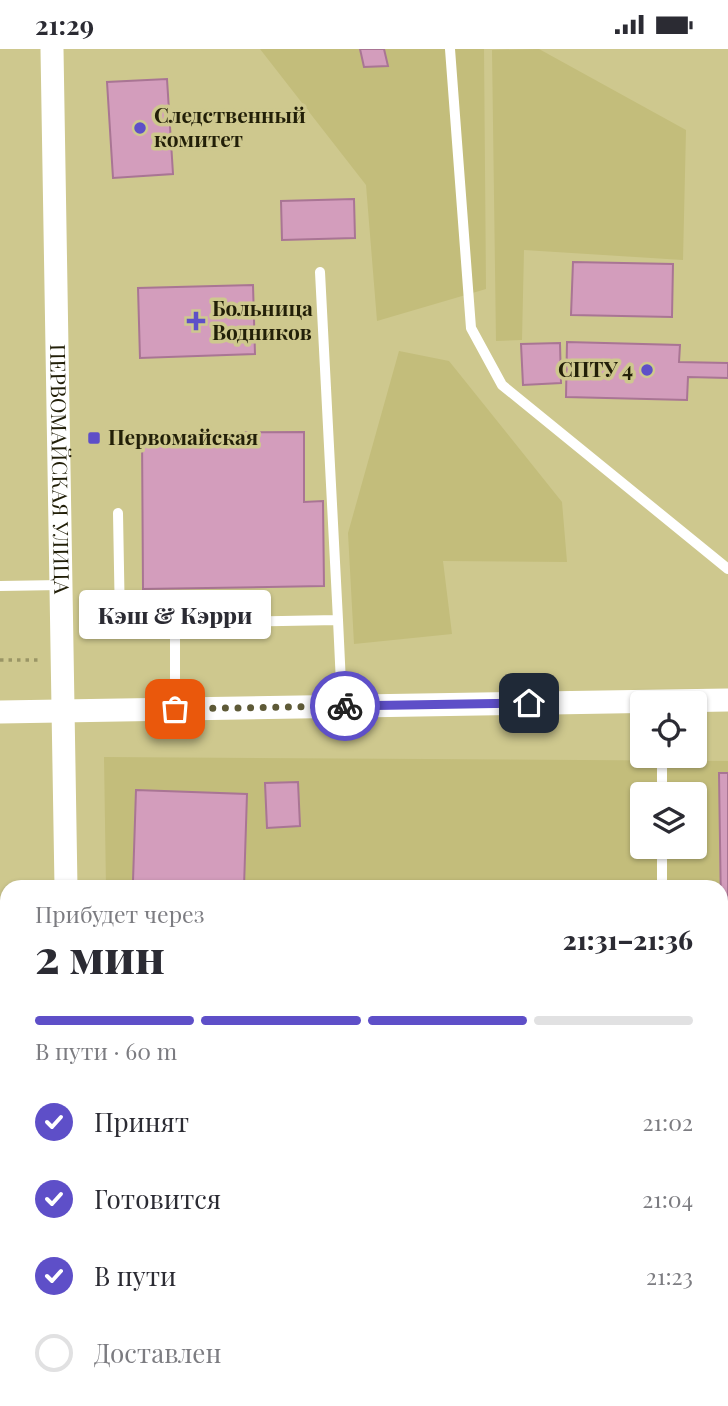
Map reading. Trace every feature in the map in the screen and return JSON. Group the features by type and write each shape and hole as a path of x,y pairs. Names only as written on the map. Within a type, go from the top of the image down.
{"street":[{"name":"ПЕРВОМАЙСКАЯ УЛИЦА","path":"52,49 66,880"},
{"path":"707,701 728,700"},
{"path":"0,712 630,702"}],"lane":[{"path":"450,49 471,328 502,385 728,569"},
{"path":"320,272 342,706"},
{"path":"118,513 120,624 338,619"},
{"path":"0,586 61,585"},
{"path":"175,623 175,709"},
{"path":"662,859 662,880"}],"path":[{"path":"0,660 61,660"}],"shaded area":[{"path":"260,49 484,49 486,289 377,321 366,185"},
{"path":"539,49 686,130 683,260 524,250 522,340 496,341 492,50"},
{"path":"399,351 449,361 562,502 567,562 443,561 452,634 354,644 348,533"},
{"path":"104,757 630,760 630,768 707,768 707,761 728,761 728,880 106,880"}],"building":[{"path":"360,49 384,49 388,66 364,67"},
{"name":"Следственный комитет","path":"167,79 173,174 113,178 107,82"},
{"path":"354,199 355,238 282,240 281,201"},
{"path":"573,262 673,264 672,317 571,315"},
{"name":"Больница Водников","path":"253,285 255,354 140,358 138,288"},
{"name":"СПТУ 4","path":"567,342 680,345 679,362 728,363 728,378 688,377 687,400 566,397"},
{"path":"560,343 561,383 523,385 521,344"},
{"path":"304,432 304,502 323,501 324,586 143,589 142,433"},
{"path":"719,773 728,773 728,880 721,880"},
{"path":"298,782 300,826 267,828 265,783"},
{"path":"136,790 247,794 244,880 133,880"}],"way so far":[{"path":"175,709 345,706"}],"place":[{"name":"Следственный комитет","path":"140,128"},
{"name":"Больница Водников","path":"196,321"},
{"name":"СПТУ 4","path":"647,370"},
{"name":"Первомайская","path":"94,438"},
{"name":"Кэш & Кэрри","path":"175,709"}],"route":[{"path":"345,706 529,703"}]}
